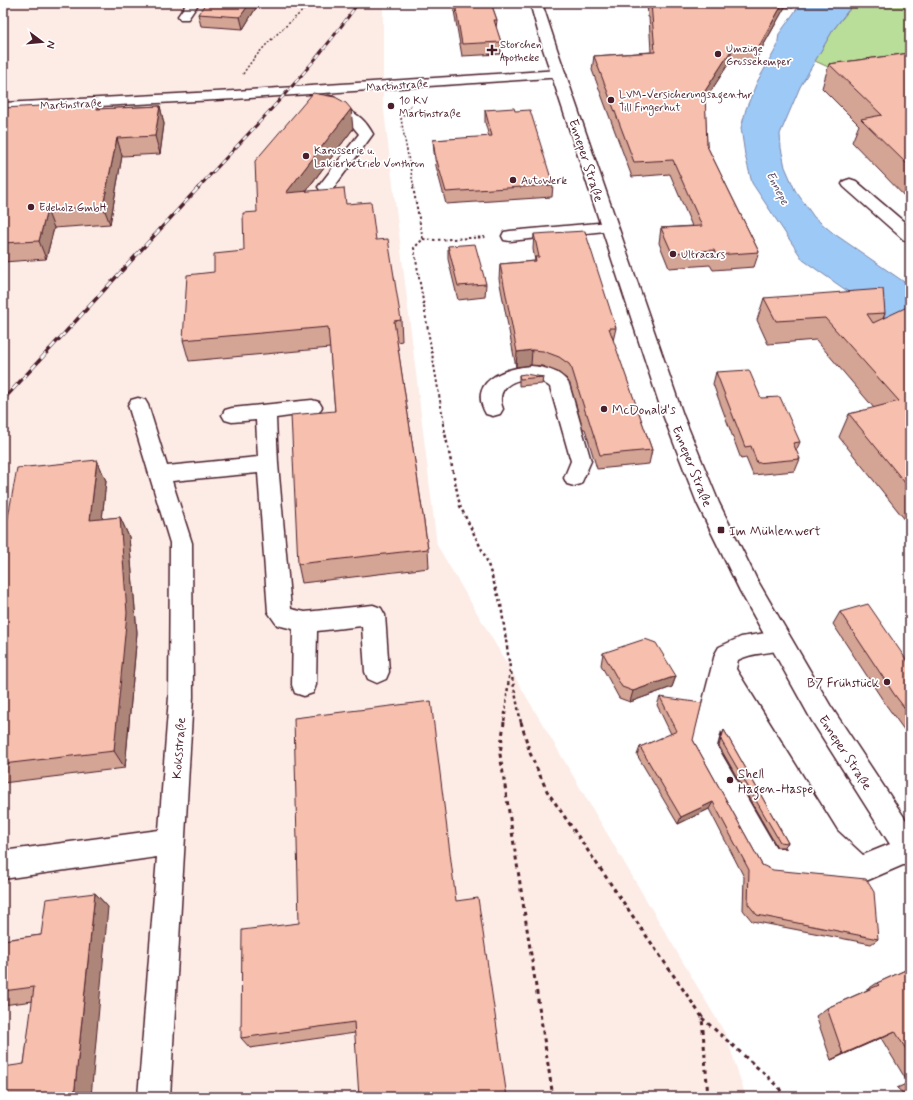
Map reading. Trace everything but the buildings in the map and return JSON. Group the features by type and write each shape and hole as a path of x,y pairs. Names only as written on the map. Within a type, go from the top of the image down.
{"street":[{"path":"184,16 193,3"},
{"name":"Enneper Straße","path":"536,3 672,415 708,503 779,641 821,713 910,849"},
{"name":"Martinstraße","path":"3,107 408,85 559,74"},
{"path":"326,187 366,134 362,125 350,114 329,105 328,89"},
{"path":"850,184 910,236"},
{"path":"510,236 609,227"},
{"path":"493,409 489,398 493,388 501,379 508,376 536,373 545,374 554,379 559,384 581,461 574,478"},
{"name":"Koksstraße","path":"138,404 181,542 181,697 154,1097"},
{"path":"232,415 312,407"},
{"path":"266,412 268,464 280,612 285,618 305,622 373,615 377,672"},
{"path":"160,474 268,464"},
{"path":"304,685 305,622"},
{"path":"779,641 741,647 727,654 704,747 768,861 811,864 859,870 910,849"},
{"path":"724,670 826,840 859,870"},
{"path":"716,700 811,864"},
{"path":"3,865 172,841"}],"path":[{"path":"235,95 238,82 253,58 264,45 311,3"},
{"path":"408,85 411,106 400,119 423,239"},
{"path":"510,236 435,240 423,239 414,248 448,451 460,506 486,558 501,605 518,711 530,753 547,791 702,1017 778,1086 784,1097"},
{"path":"510,668 500,754 553,1097"},
{"path":"702,1017 708,1097"}],"shaded area":[{"path":"3,3 383,3 383,102 437,545 726,1035 746,1097 3,1097"}],"green space":[{"path":"852,3 910,3 910,75 861,82 815,61 833,30 850,9"}],"water":[{"name":"Ennepe","path":"801,3 852,3 850,8 833,30 800,87 780,134 785,167 795,190 814,217 833,233 910,286 910,335 803,260 752,183 745,155 741,128 746,109 757,82 777,47 779,34"}],"railway":[{"path":"198,188 302,75 358,3"},
{"path":"3,400 199,187"}],"place":[{"name":"Storchen Apotheke","path":"492,50"},
{"name":"Umzüge Grossekemper","path":"718,54"},
{"name":"LVM-Versicherungsagentur Till Fingerhut","path":"611,100"},
{"name":"10 KV Martinstraße","path":"391,106"},
{"name":"Karosserie u. Lakierbetrieb Vonthron","path":"306,156"},
{"name":"AutoWerk","path":"513,180"},
{"name":"Edeholz GmbH","path":"31,207"},
{"name":"Ultracars","path":"673,254"},
{"name":"McDonald's","path":"604,409"},
{"name":"Im Mühlenwert","path":"721,530"},
{"name":"B7 Frühstück","path":"887,682"},
{"name":"Shell Hagen-Haspe","path":"730,780"}]}
